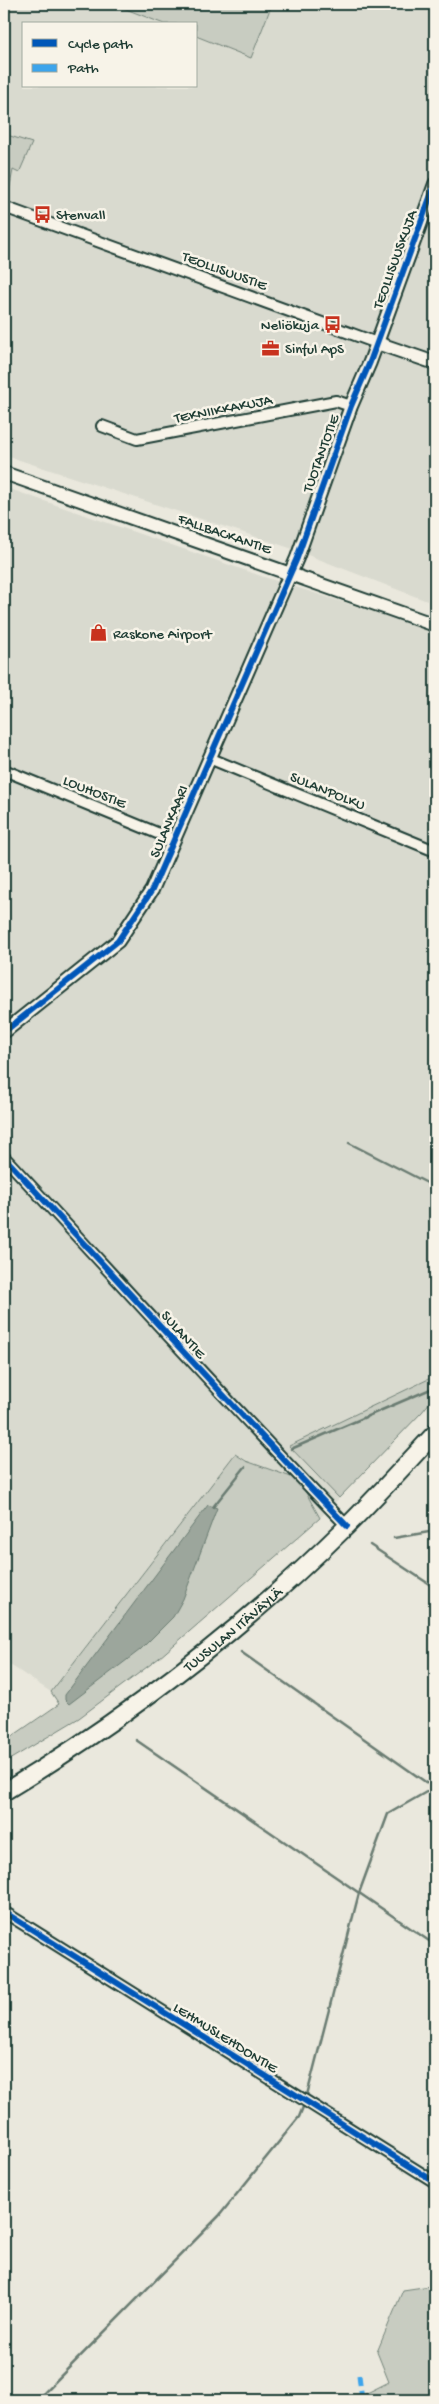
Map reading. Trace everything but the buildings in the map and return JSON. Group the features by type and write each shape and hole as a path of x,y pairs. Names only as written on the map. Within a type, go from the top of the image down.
{"main road":[{"name":"TUUSULAN ITÄVÄYLÄ","path":"4,1792 124,1714 179,1673 243,1620 347,1526 435,1433"}],"street":[{"name":"TEOLLISUUSKUJA","path":"377,343 435,184"},
{"name":"TEOLLISUUSTIE","path":"4,207 435,363"},
{"name":"TUOTANTOTIE","path":"290,572 351,406 377,343"},
{"name":"TEKNIIKKAKUJA","path":"102,426 138,440 336,401 351,406"},
{"name":"FALLBACKANTIE","path":"4,473 290,572 435,626"},
{"name":"SULANKAARI","path":"4,1032 118,941 152,890 290,572"},
{"name":"SULANPOLKU","path":"209,758 435,851"},
{"name":"LOUHOSTIE","path":"4,770 174,840"},
{"name":"SULANTIE","path":"4,1157 143,1306 237,1412 347,1526"},
{"name":"LEHMUSLEHDONTIE","path":"4,1912 435,2182"}],"shaded area":[{"path":"4,4 113,4 159,22 22,22 22,88 198,88 198,37 251,57 272,4 435,4 435,604 287,547 4,455"},
{"path":"113,4 272,4 251,58 198,37 198,22 159,22"},
{"path":"4,134 32,143 19,173 13,170 9,191 4,192"},
{"path":"4,487 264,577 415,625 435,634 435,1396 422,1413 320,1518 305,1491 235,1454 51,1692 4,1661"},
{"path":"435,1376 435,1396 339,1498 289,1446"},
{"path":"235,1454 246,1461 294,1478 305,1491 320,1518 159,1658 79,1718 4,1763 4,1742 59,1704 51,1692"},
{"path":"208,1505 217,1508 183,1599 173,1617 140,1650 69,1704 65,1700 65,1695"},
{"path":"435,2266 435,2400 366,2400 365,2394 389,2382 377,2352 403,2290 430,2286"}],"waterway":[{"path":"349,1143 435,1187"},
{"path":"291,1449 433,1388"},
{"path":"213,1507 245,1467"},
{"path":"394,1538 435,1531"},
{"path":"370,1545 435,1588"},
{"path":"241,1652 434,1788"},
{"path":"136,1740 435,1945"},
{"path":"307,2095 359,1893 388,1814 435,1787"},
{"path":"41,2396 219,2216 299,2117 303,2107"}],"marked path":[{"path":"359,2375 362,2400"}],"cycle path":[{"path":"4,1032 118,941 152,890 297,558 351,406 370,362 435,184"},
{"path":"4,1157 217,1389 347,1526"},
{"path":"4,1912 435,2182"}],"place":[{"name":"Stenvall","path":"42,214"},
{"name":"Neliökuja","path":"333,324"},
{"name":"Sinful ApS","path":"271,348"},
{"name":"Raskone Airport","path":"99,633"}]}
